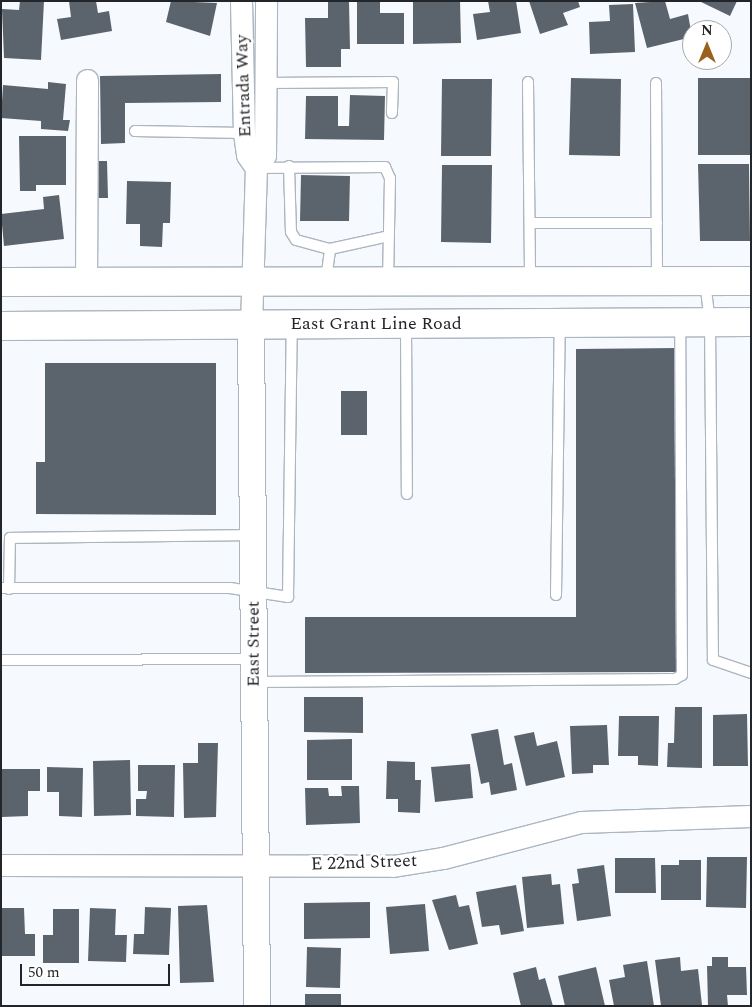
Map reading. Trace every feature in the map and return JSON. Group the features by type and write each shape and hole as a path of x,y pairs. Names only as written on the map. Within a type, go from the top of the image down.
{"main road":[{"path":"1,282 751,281"},
{"name":"East Grant Line Road","path":"1,326 751,322"}],"street":[{"name":"Entrada Way","path":"241,1 244,133 247,155 256,168"},
{"name":"Entrada Way","path":"254,283 256,168 265,155 266,1"},
{"path":"86,282 87,80"},
{"name":"East Street","path":"254,283 251,326 253,535 242,590 254,671 257,1006"},
{"name":"E 22nd Street","path":"1,864 393,866 443,858 581,822 751,816"}],"lane":[{"path":"266,83 393,82 392,113"},
{"path":"528,82 530,281"},
{"path":"656,83 657,281"},
{"path":"135,131 244,133"},
{"path":"256,168 289,166 385,167 390,178 388,282"},
{"path":"289,166 290,232 309,247 330,249 389,236"},
{"path":"530,223 657,223"},
{"path":"326,282 330,249"},
{"path":"704,281 710,322 713,660 751,673"},
{"path":"556,595 560,323"},
{"path":"1,660 254,671 675,679 682,675 680,323"},
{"path":"406,324 407,494"},
{"path":"253,535 10,538 5,589 242,590 288,597 292,325"}],"building":[{"path":"20,1 44,1 41,60 4,58 2,9 19,10"},
{"path":"69,1 96,1 98,13 109,11 112,31 61,40 57,19 71,17"},
{"path":"171,1 217,3 210,36 166,22"},
{"path":"328,1 349,1 350,49 341,49 341,67 306,67 305,18 328,18"},
{"path":"357,1 380,1 380,13 404,13 404,44 357,44"},
{"path":"413,1 460,1 461,43 413,44"},
{"path":"488,1 516,1 521,33 477,40 473,14 490,12"},
{"path":"529,1 578,1 580,7 563,13 568,25 540,34"},
{"path":"665,1 670,19 688,14 689,20 682,20 682,39 647,48 635,3"},
{"path":"699,1 737,1 730,16"},
{"path":"633,4 635,52 590,54 589,22 610,21 609,5"},
{"path":"221,74 221,102 125,103 125,143 101,144 100,76"},
{"path":"571,78 621,79 620,156 569,155"},
{"path":"698,78 750,78 750,155 698,155"},
{"path":"442,79 492,79 491,156 441,156"},
{"path":"48,82 66,84 63,120 70,120 68,131 41,129 41,121 1,118 3,85 48,89"},
{"path":"350,95 385,96 384,140 305,139 306,96 338,96 338,126 349,126"},
{"path":"19,136 66,136 66,185 36,185 36,191 20,191"},
{"path":"90,161 107,161 108,198 91,198"},
{"path":"698,164 749,164 750,241 700,241"},
{"path":"442,165 492,165 491,243 441,242"},
{"path":"301,175 350,176 349,221 300,221"},
{"path":"127,181 171,182 170,223 163,223 162,247 140,246 140,224 126,224"},
{"path":"59,195 64,239 4,246 1,214 44,209 43,197"},
{"path":"678,348 678,672 305,673 305,617 576,617 576,349"},
{"path":"45,363 216,363 216,515 36,514 36,462 45,462"},
{"path":"341,391 367,391 367,435 341,435"},
{"path":"304,697 363,697 363,733 304,732"},
{"path":"675,707 702,707 702,768 667,767 668,743 674,743"},
{"path":"747,714 748,766 713,766 713,715"},
{"path":"619,716 659,716 658,766 638,765 638,756 618,756"},
{"path":"607,725 609,765 593,765 593,773 572,774 570,726"},
{"path":"498,729 504,765 512,763 517,790 491,795 489,782 481,784 471,734"},
{"path":"534,732 537,746 557,741 565,777 526,786 514,736"},
{"path":"352,739 352,780 307,780 307,740"},
{"path":"198,743 218,743 216,817 184,818 183,763 198,763"},
{"path":"130,760 131,815 94,816 93,761"},
{"path":"387,761 415,762 415,780 421,780 420,813 398,812 398,799 386,799"},
{"path":"470,764 473,798 435,802 431,767"},
{"path":"138,765 175,765 174,817 136,816 136,799 146,799 147,791 138,791"},
{"path":"47,767 83,768 82,817 59,816 59,792 47,792"},
{"path":"2,769 40,769 40,791 28,791 28,816 2,817"},
{"path":"341,786 359,786 360,823 306,825 305,788 328,788 329,796 342,796"},
{"path":"707,857 747,857 746,908 706,907"},
{"path":"615,858 655,858 656,893 615,893"},
{"path":"679,860 701,860 701,900 661,900 661,865 679,865"},
{"path":"604,865 611,916 577,921 572,884 579,883 577,869"},
{"path":"551,874 552,885 560,884 564,924 527,928 522,877"},
{"path":"516,885 524,931 501,935 499,925 482,927 476,892"},
{"path":"456,895 459,907 469,905 478,944 449,950 432,900"},
{"path":"370,902 370,938 304,939 304,903"},
{"path":"425,904 429,951 390,954 386,907"},
{"path":"207,905 214,982 180,983 178,906"},
{"path":"145,907 171,908 169,955 133,954 134,934 144,934"},
{"path":"1,908 24,908 25,934 35,934 35,956 1,956"},
{"path":"90,908 116,909 115,935 127,935 126,962 88,961"},
{"path":"53,909 79,909 79,963 43,963 43,935 53,935"},
{"path":"307,947 341,948 340,988 306,987"},
{"path":"680,957 681,971 698,969 702,1005 661,1006 655,960"},
{"path":"712,957 728,957 728,967 746,967 747,995 727,995 728,1006 708,1006 707,966 712,966"},
{"path":"647,961 654,1006 614,1006 609,980 625,977 623,965"},
{"path":"536,967 539,980 545,978 553,1006 521,1006 513,973"},
{"path":"596,967 605,1006 565,1006 558,976"},
{"path":"305,994 341,994 341,1006 305,1006"}]}
